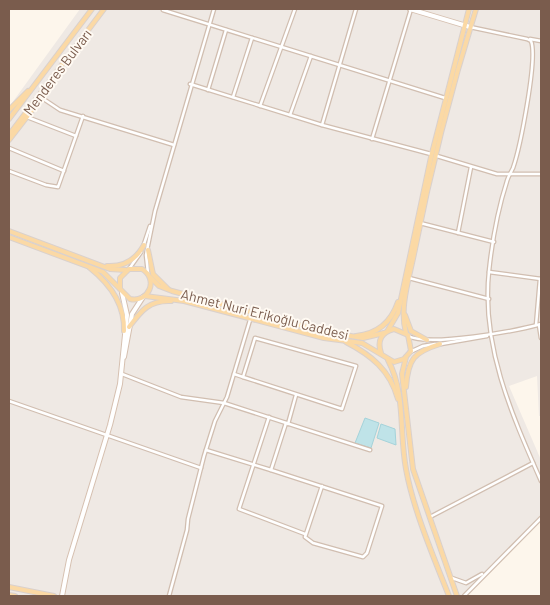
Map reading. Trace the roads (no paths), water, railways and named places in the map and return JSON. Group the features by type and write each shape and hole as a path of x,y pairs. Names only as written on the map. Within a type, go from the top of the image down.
{"main road":[{"name":"Menderes Bulvarı","path":"9,119 92,9"},
{"name":"Menderes Bulvarı","path":"9,135 104,9"},
{"path":"449,596 414,501 406,469 398,382 388,360 381,353 379,343 398,313 431,154 469,9"},
{"path":"388,360 399,361 406,357 412,345 407,335 404,311 409,278 420,223 476,9"},
{"path":"9,110 32,88"},
{"path":"9,140 40,96"},
{"path":"9,231 116,270 138,268 149,275 151,287 144,297 134,300 121,291 106,274 9,237"},
{"path":"100,265 114,266 129,262 144,245"},
{"path":"148,250 153,274 172,291"},
{"path":"86,265 108,283 114,292 123,314 124,331"},
{"path":"121,291 120,278 128,269"},
{"name":"Ahmet Nuri Erikoğlu Caddesi","path":"149,275 159,286 172,291 326,332 368,338 384,333"},
{"path":"352,336 370,333 386,323 393,314 400,296"},
{"name":"Ahmet Nuri Erikoğlu Caddesi","path":"144,297 184,301 250,320 344,341 362,343 381,353"},
{"path":"129,327 150,304 165,300 184,301"},
{"path":"404,311 411,332 427,340"},
{"path":"388,330 399,329 407,335"},
{"path":"344,341 368,354 381,366 391,378 400,407"},
{"path":"405,394 407,372 412,360 418,353 440,344"},
{"path":"406,357 402,374 413,469 457,596"},
{"path":"9,587 54,596"},
{"path":"9,595 15,596"}],"street":[{"path":"128,269 139,257 153,220 190,84 214,9"},
{"path":"260,106 295,9"},
{"path":"322,125 356,9"},
{"path":"372,139 412,9 470,27 541,41"},
{"path":"163,10 446,98"},
{"path":"208,90 226,30"},
{"path":"233,97 252,38"},
{"path":"527,39 531,41 534,51 526,104 494,242 489,272 490,344 508,404 541,481"},
{"path":"290,115 310,56"},
{"path":"190,84 322,125 431,154"},
{"path":"40,96 60,110 174,145"},
{"path":"9,171 46,185 58,187 83,116"},
{"path":"27,117 76,136"},
{"path":"9,148 64,170"},
{"path":"437,156 497,174 541,174"},
{"path":"458,233 471,167"},
{"path":"149,275 146,258 153,220"},
{"path":"420,223 494,242"},
{"path":"489,272 541,279 539,325 541,338"},
{"path":"409,278 489,299"},
{"path":"121,291 127,316 121,374"},
{"path":"62,596 69,560 107,436 129,327 134,310 144,297"},
{"path":"169,596 206,450 215,421 224,403 234,374 250,320"},
{"path":"407,335 418,340 427,340 491,334 539,325"},
{"path":"410,352 423,346 477,339 491,334"},
{"path":"234,374 342,410 356,366 255,338 243,376"},
{"path":"121,374 181,397 224,403 370,450"},
{"path":"271,470 296,395"},
{"path":"9,401 201,468"},
{"path":"206,450 253,465 322,486 382,506 367,553 361,557 313,543 307,539 305,534 239,509 253,465 269,418"},
{"path":"430,517 533,463"},
{"path":"305,534 322,486"},
{"path":"464,596 541,518"},
{"path":"450,577 466,584 486,572"}],"water":[{"path":"365,418 379,423 371,448 355,443"},
{"path":"381,424 395,429 396,445 377,438"}]}
